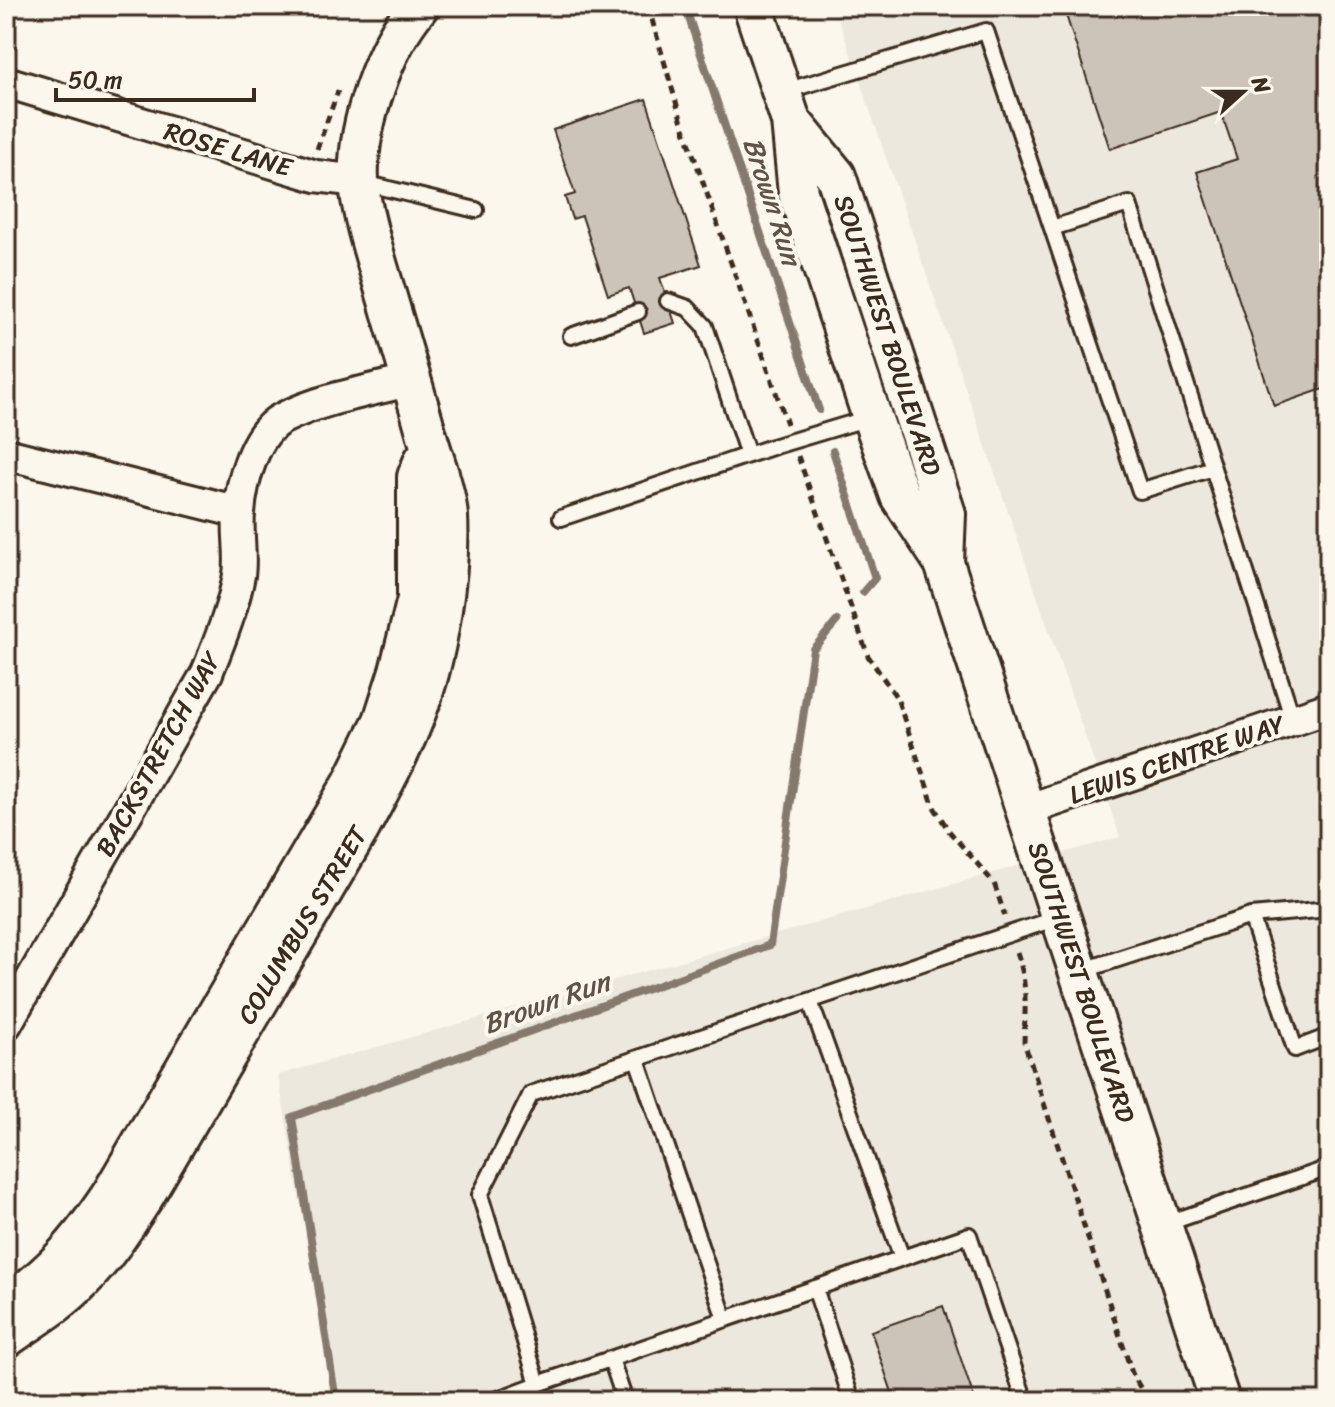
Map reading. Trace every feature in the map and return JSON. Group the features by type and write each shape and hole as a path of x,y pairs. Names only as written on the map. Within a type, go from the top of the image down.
{"street":[{"name":"COLUMBUS STREET","path":"6,1338 80,1282 118,1236 143,1198 360,828 417,712 433,657 444,586 448,514 374,254 359,181 363,138 375,88 404,22 419,6"},
{"name":"SOUTHWEST BOULEVARD","path":"753,6 787,106 798,193 872,417 900,496 944,563 1220,1401"},
{"name":"ROSE LANE","path":"6,82 316,176 359,181"},
{"name":"SOUTHWEST BOULEVARD","path":"787,106 836,176 946,514 944,563"},
{"name":"BACKSTRETCH WAY","path":"6,1024 207,673 223,632 239,573 239,512 251,458 262,437 281,419 331,401 412,380"},
{"name":"COLUMBUS STREET","path":"6,1307 45,1278 81,1240 111,1195 353,782 377,734 399,671 417,599 417,477 430,446"},
{"path":"6,454 239,512"},
{"name":"LEWIS CENTRE WAY","path":"1026,810 1329,708"}],"lane":[{"path":"787,106 986,31 1140,491 1213,468"},
{"path":"359,181 476,210"},
{"path":"1052,228 1129,204 1293,720"},
{"path":"668,301 688,308 705,326 748,455"},
{"path":"571,336 638,312"},
{"path":"561,518 872,417"},
{"path":"1079,971 1251,916 1329,909"},
{"path":"1251,916 1295,1049 1329,1036"},
{"path":"538,1384 480,1195 531,1094 1060,917"},
{"path":"810,1001 902,1258"},
{"path":"637,1059 725,1319"},
{"path":"1161,1225 1329,1168"},
{"path":"493,1401 969,1235 1025,1401"},
{"path":"815,1288 852,1401"},
{"path":"611,1359 625,1401"}],"path":[{"path":"648,6 681,119 868,656 897,698 934,807 949,831 994,883 1023,970 1027,1001 1024,1042 1132,1373 1142,1391 1153,1401"}],"shaded area":[{"path":"834,6 1329,6 1329,1401 335,1401 278,1075 1120,837"}],"building":[{"path":"1063,6 1329,6 1329,387 1274,406 1197,172 1237,159 1221,112 1110,149"},
{"path":"646,99 701,265 660,278 675,323 644,333 629,288 608,295 582,216 572,219 565,197 575,194 553,130"},
{"path":"943,1306 975,1401 895,1401 871,1331"}],"waterway":[{"name":"Brown Run","path":"685,6 819,410"},
{"name":"Brown Run","path":"833,451 875,578 863,592"},
{"name":"Brown Run","path":"336,1401 292,1117 770,945 813,649 837,621"}]}
